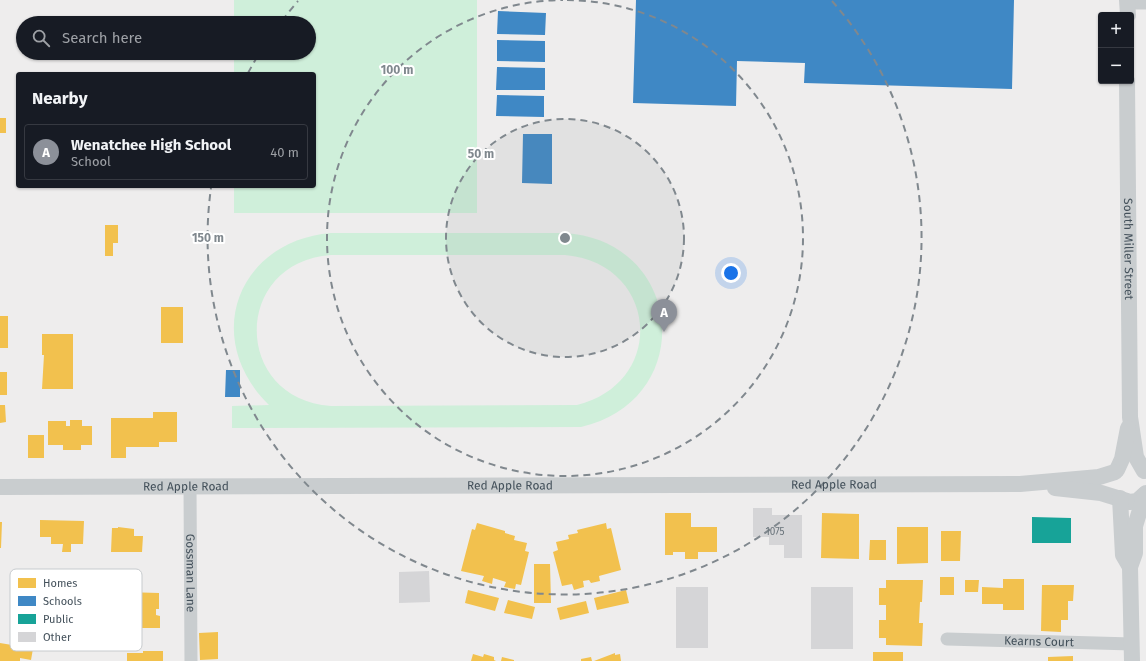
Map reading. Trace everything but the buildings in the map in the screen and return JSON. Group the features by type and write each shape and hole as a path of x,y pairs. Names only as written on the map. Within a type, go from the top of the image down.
{"street":[{"path":"1127,6 1146,3"},
{"name":"South Miller Street","path":"1127,84 1130,417 1136,457 1145,473"},
{"name":"South Miller Street","path":"1119,498 1112,488 1112,482 1122,459 1130,417"},
{"name":"Red Apple Road","path":"0,487 1020,484 1099,477 1131,465 1136,466 1145,473"},
{"name":"Red Apple Road","path":"1020,484 1101,493 1130,502 1137,501 1146,493"},
{"name":"Gossman Lane","path":"190,486 191,661"},
{"path":"1132,661 1130,567 1135,553 1135,526 1146,493"},
{"path":"1119,498 1123,555 1130,567"},
{"name":"Kearns Court","path":"947,639 1132,644"}],"green space":[{"path":"234,0 477,0 477,213 234,213 234,188 316,188 316,72 234,72 234,60 316,60 316,16 234,16"},
{"path":"331,233 565,233 605,243 635,263 654,291 662,323 659,356 645,386 619,411 581,427 232,428 232,406 269,405 248,379 237,351 234,324 239,297 252,274 272,254 299,240","holes":["331,255 565,255 596,263 619,279 634,300 640,324 638,350 627,373 606,392 577,405 331,406 299,398 275,380 261,357 257,330 261,304 275,281 299,263"]}],"place":[{"name":"Wenatchee High School","path":"664,332"}]}
